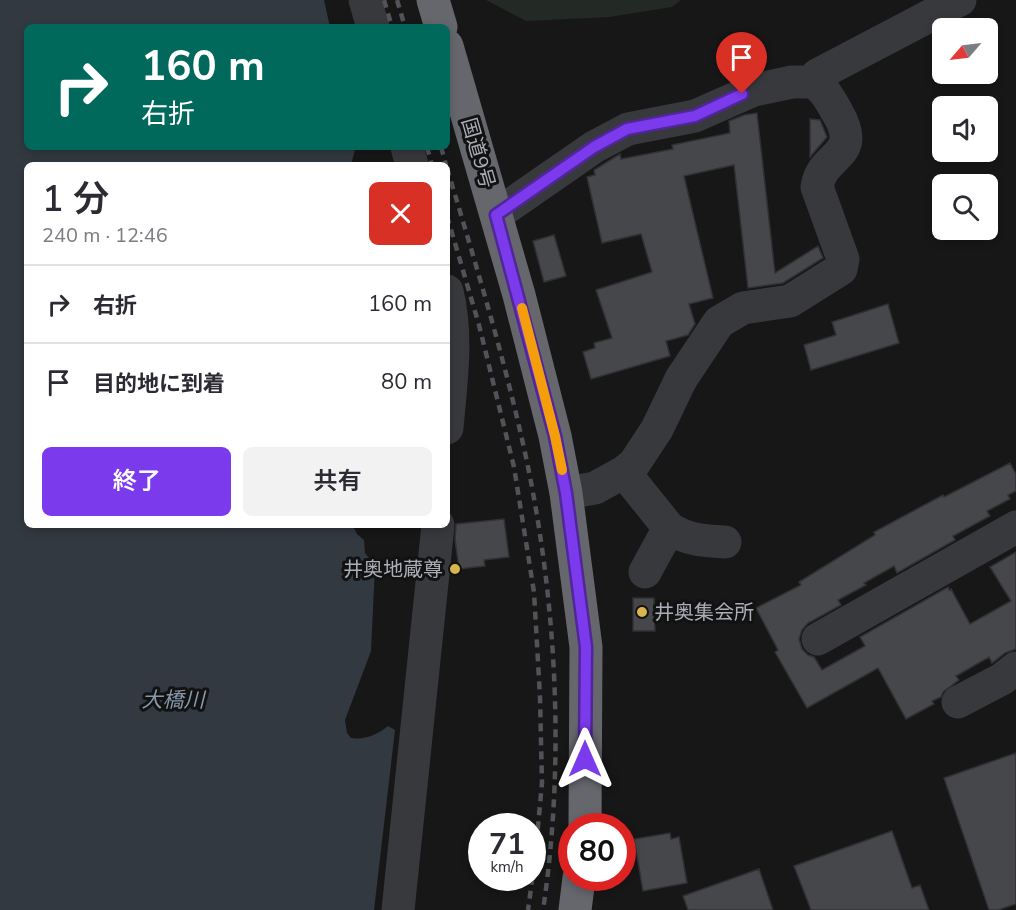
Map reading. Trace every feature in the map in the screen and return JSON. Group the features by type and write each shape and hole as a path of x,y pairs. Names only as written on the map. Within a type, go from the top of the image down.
{"highway":[{"path":"434,0 440,24"},
{"name":"国道9号","path":"450,56 496,215 555,436 566,493 586,647 585,813"},
{"path":"575,910 577,891"}],"street":[{"path":"365,0 372,24"},
{"path":"813,82 817,75 960,0"},
{"path":"496,215 594,147 627,129 695,116 754,90 792,82 813,82 825,92 844,124 847,135 840,153 822,173 817,187 843,260 843,266 790,301 743,308 719,322 681,379 644,452 634,464 595,488 566,493"},
{"path":"450,304 454,354 450,396"},
{"path":"624,472 669,528 678,534 702,540 725,542"},
{"path":"818,639 1016,527"},
{"path":"398,910 438,528"},
{"path":"645,572 669,528"},
{"path":"958,702 1002,679 1016,668"}],"shaded area":[{"path":"486,0 681,0 672,7 609,17 526,21"}],"water":[{"name":"大橋川","path":"0,0 324,0 329,24 24,24 24,150 355,150 352,162 24,162 24,528 354,528 364,540 365,553 375,566 371,651 345,720 347,733 351,738 361,738 375,734 388,726 395,730 374,910 0,910"}],"building":[{"path":"757,113 775,273 818,246 823,258 783,283 748,288 734,165 684,176 713,298 689,304 695,324 688,335 666,341 670,356 591,379 583,352 595,348 594,343 612,338 596,290 652,272 641,234 602,243 587,177 595,175 594,170 620,154 621,159 673,149 672,145 730,133 729,121"},
{"path":"810,119 820,120 827,137 810,157"},
{"path":"554,235 566,276 544,282 533,241"},
{"path":"888,304 899,343 811,370 804,345 836,335 832,322"},
{"path":"1010,463 1016,474 1016,491 1008,495 1010,499 987,511 990,516 953,536 955,540 897,573 894,566 864,583 866,585 838,600 841,605 808,623 799,639 802,649 814,657 822,670 865,646 860,637 948,587 970,624 1011,601 990,567 1016,552 1016,649 1005,653 992,663 989,657 956,676 959,680 943,692 941,697 932,701 934,704 906,719 878,668 807,708 775,652 778,650 756,608 801,585 799,582 875,535 874,532"},
{"path":"504,519 509,557 484,560 485,566 459,569 455,539 456,524"},
{"name":"井奥集会所","path":"633,598 654,598 655,631 633,631"},
{"path":"1016,753 1016,904 998,910 989,910 944,778"},
{"path":"892,831 912,888 920,885 929,910 811,910 794,866"},
{"path":"670,833 671,839 679,837 687,883 643,891 636,839"},
{"path":"759,869 773,910 688,910 683,896"}],"railway":[{"path":"384,0 391,24"},
{"path":"397,0 404,24"},
{"path":"428,150 431,162"},
{"path":"442,150 445,162"},
{"path":"450,178 490,314 519,425 537,517 545,573 551,629 556,742 550,855 543,910"},
{"path":"450,226 479,325 514,467 534,592 542,783 528,910"}],"slow traffic":[{"path":"522,308 562,470"}],"place":[{"name":"井奥地蔵尊","path":"455,569"},
{"name":"井奥集会所","path":"642,612"}],"route":[{"path":"585,759 586,647 566,493 555,436 496,215 594,147 627,129 684,120 742,94"}]}
